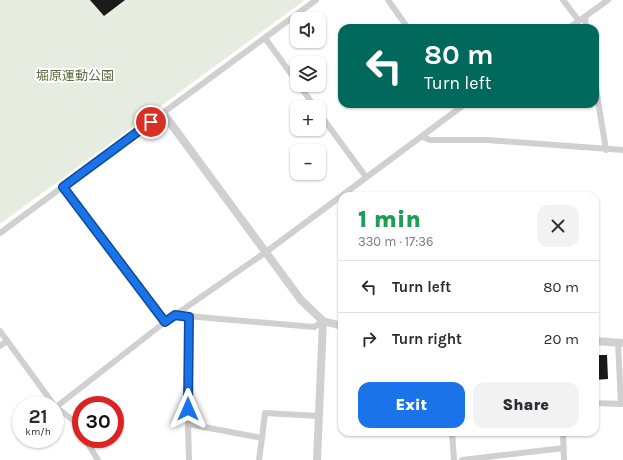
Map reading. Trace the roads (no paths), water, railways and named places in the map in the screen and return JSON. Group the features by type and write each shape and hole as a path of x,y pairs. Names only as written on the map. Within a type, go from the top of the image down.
{"street":[{"path":"0,233 316,0"},
{"path":"388,0 405,24"},
{"path":"563,0 582,19 584,24"},
{"path":"575,24 608,0"},
{"path":"265,38 290,72"},
{"path":"599,107 606,150"},
{"path":"346,192 423,137 459,108"},
{"path":"163,113 301,300 322,322 338,325"},
{"path":"326,123 366,177"},
{"path":"423,137 430,140 487,140 606,150 623,150"},
{"path":"63,187 165,322"},
{"path":"64,399 165,322 266,252 338,198"},
{"path":"175,315 314,327 322,322"},
{"path":"189,317 189,460"},
{"path":"317,460 322,322"},
{"path":"0,331 48,396"},
{"path":"0,346 7,341"},
{"path":"599,341 620,343 621,404 599,403"},
{"path":"64,413 72,419"},
{"path":"259,460 265,414 319,416"},
{"path":"188,424 262,438"},
{"path":"452,436 454,460"},
{"path":"563,436 564,460"},
{"path":"91,448 98,460"},
{"path":"462,460 564,448"}],"park label":[{"name":"堀原運動公園","path":"75,75"}]}
